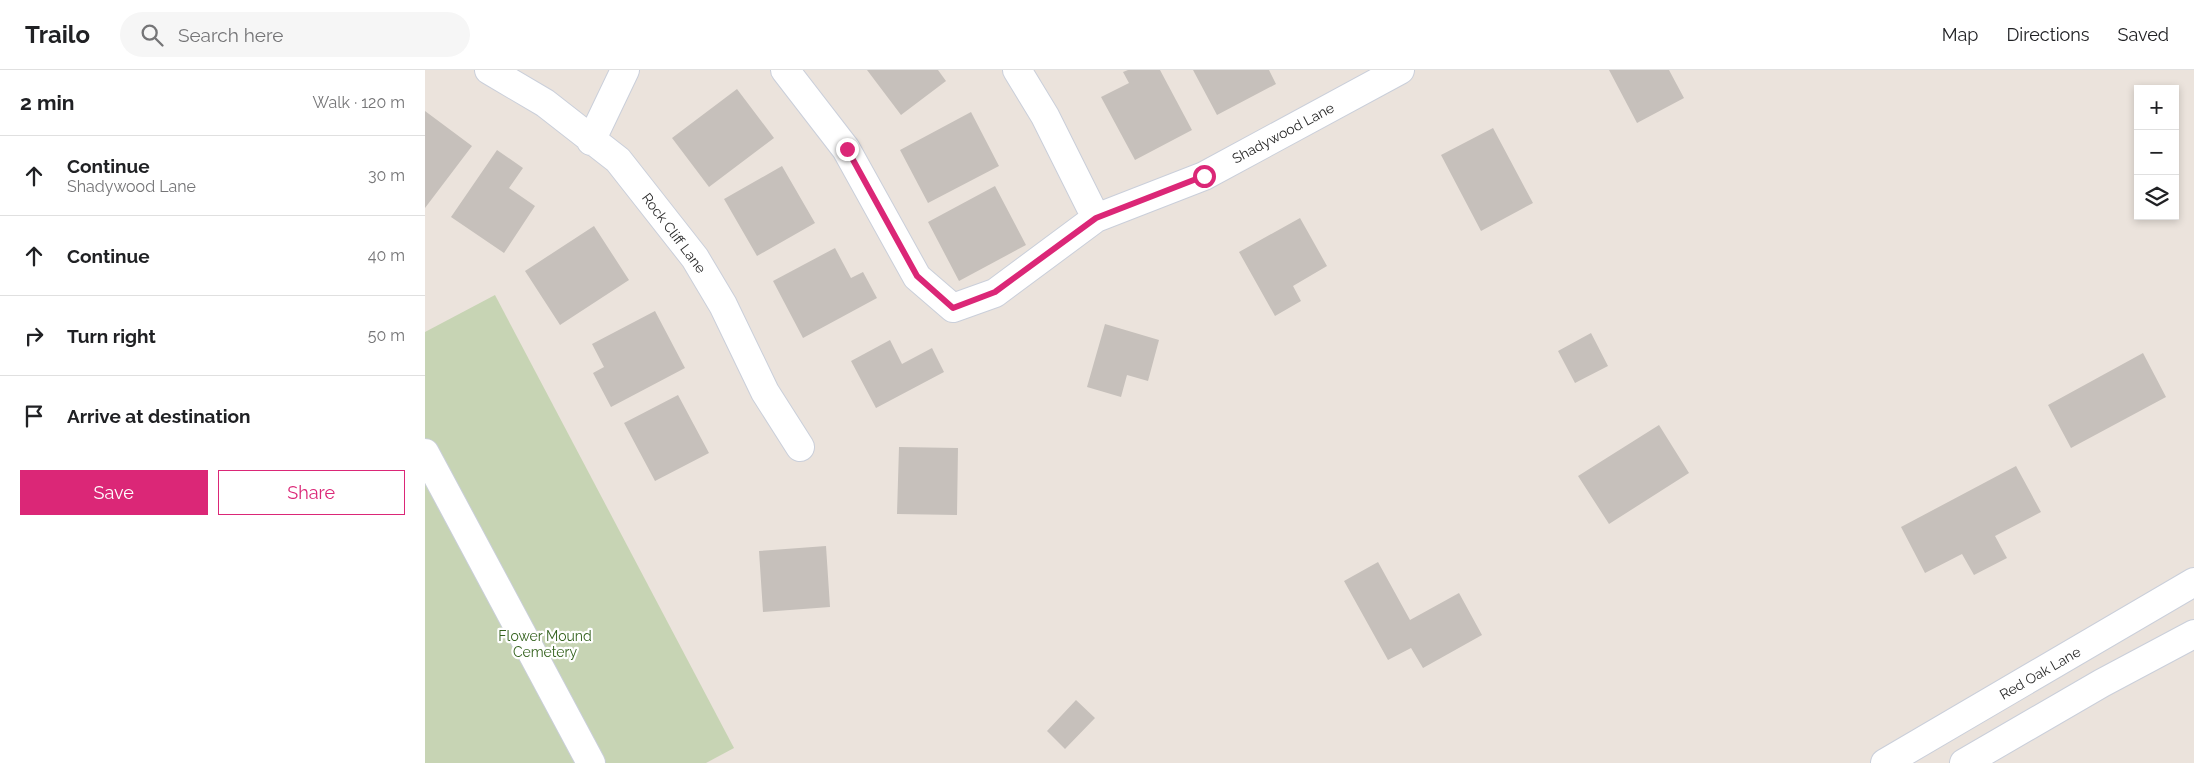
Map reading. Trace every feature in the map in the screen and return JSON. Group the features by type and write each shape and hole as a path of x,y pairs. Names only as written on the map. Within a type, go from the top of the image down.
{"street":[{"name":"Rock Cliff Lane","path":"489,70 545,103 591,141 618,160 695,258 723,305 765,392 800,447"},
{"path":"591,141 625,70"},
{"name":"Shadywood Lane","path":"785,70 847,149 917,276 953,308 995,292 1096,218 1204,176 1401,70"},
{"path":"1017,70 1045,116 1096,218"},
{"path":"425,453 591,763"},
{"name":"Red Oak Lane","path":"1885,763 2194,582"},
{"path":"1964,763 2102,683 2194,634"}],"green space":[{"name":"Flower Mound Cemetery","path":"495,295 734,748 706,763 425,763 425,332"}],"building":[{"path":"867,70 938,70 946,81 901,115"},
{"path":"1128,70 1160,70 1192,130 1135,160 1101,97 1129,83 1123,72"},
{"path":"1193,70 1269,70 1276,84 1217,115"},
{"path":"1609,70 1669,70 1684,98 1637,123"},
{"path":"737,89 774,138 709,187 672,138"},
{"path":"425,111 472,146 425,208"},
{"path":"971,112 999,166 928,203 900,150"},
{"path":"1493,128 1533,203 1481,231 1441,155"},
{"path":"497,150 523,168 509,188 535,206 504,253 451,217"},
{"path":"782,166 815,223 757,256 724,199"},
{"path":"995,186 1026,245 959,281 928,222"},
{"path":"1300,218 1327,266 1293,286 1301,301 1275,316 1239,252"},
{"path":"594,226 629,280 560,325 525,271"},
{"path":"835,248 851,278 863,272 877,298 803,338 773,281"},
{"path":"655,311 685,368 611,407 593,373 604,367 592,344"},
{"path":"1105,324 1159,340 1148,381 1127,375 1121,397 1087,387"},
{"path":"1591,333 1608,366 1575,383 1558,351"},
{"path":"890,340 902,364 932,348 944,372 876,408 851,361"},
{"path":"2143,353 2166,397 2071,448 2048,405"},
{"path":"678,395 709,453 655,481 624,423"},
{"path":"1659,425 1689,473 1609,524 1578,476"},
{"path":"899,447 958,448 957,515 897,514"},
{"path":"2016,466 2041,512 1995,536 2007,558 1974,575 1962,554 1925,573 1901,527"},
{"path":"826,546 830,607 763,612 759,551"},
{"path":"1378,562 1410,620 1459,593 1482,635 1423,668 1411,648 1388,660 1344,581"},
{"path":"1076,700 1095,718 1065,749 1047,731"}],"route":[{"path":"847,149 917,276 953,308 995,292 1096,218 1204,176"}]}
